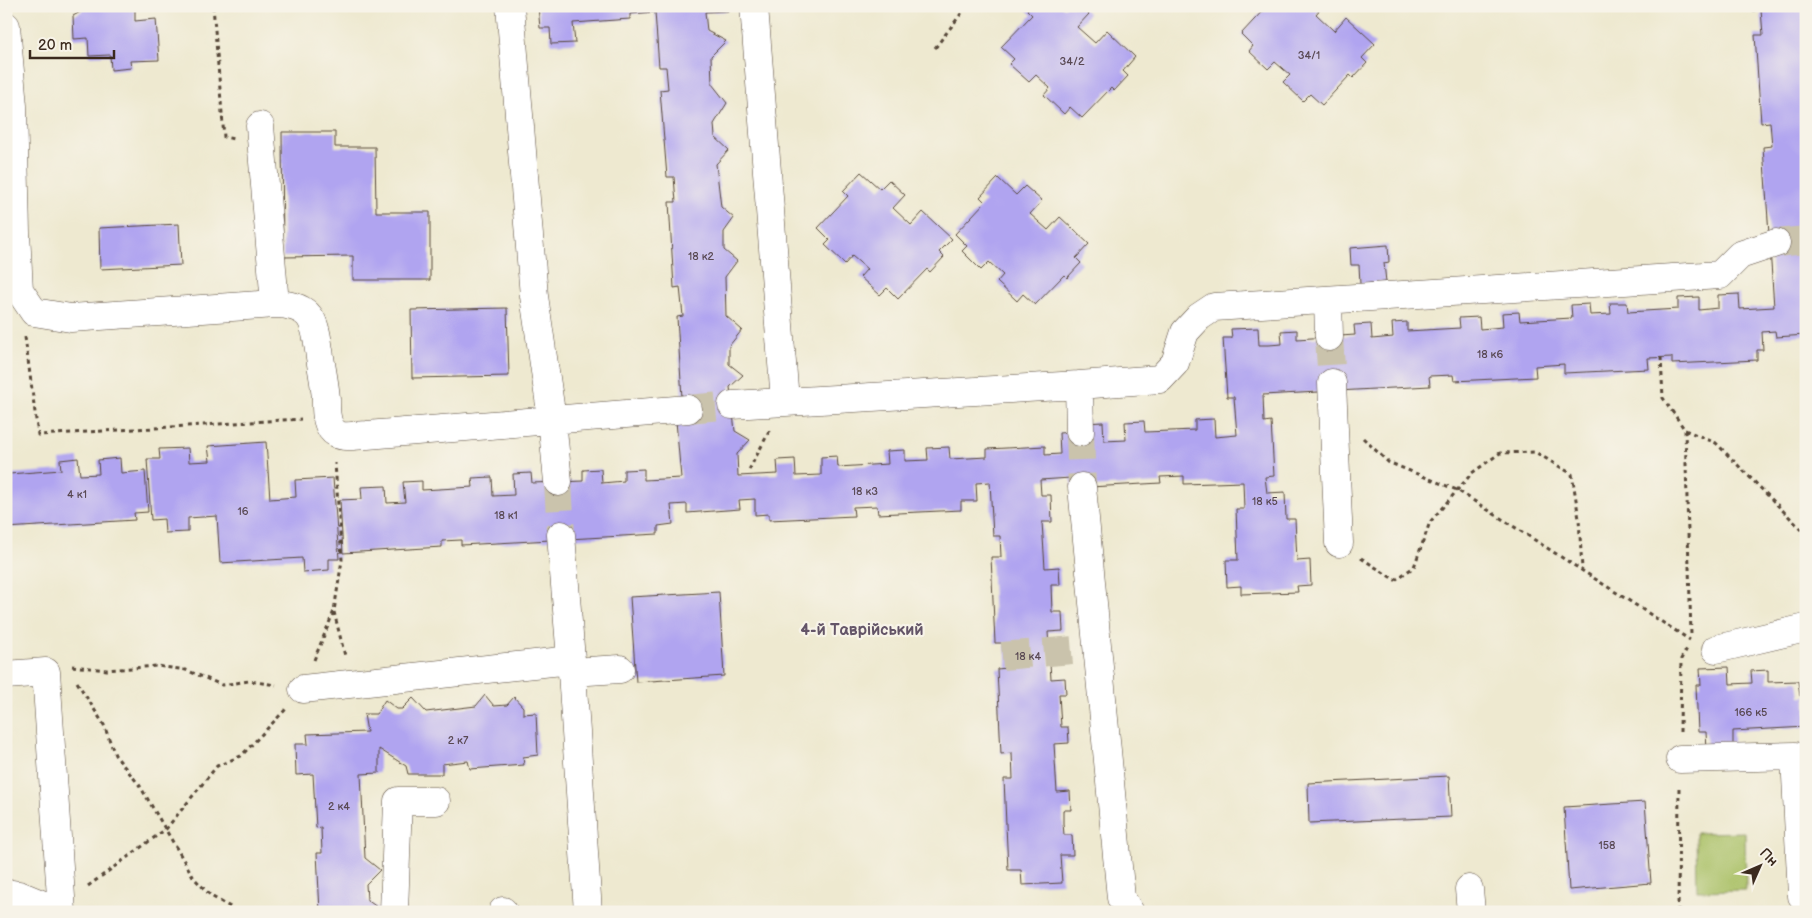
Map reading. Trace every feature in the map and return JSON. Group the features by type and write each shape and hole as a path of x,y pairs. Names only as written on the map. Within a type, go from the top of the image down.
{"lane":[{"path":"510,6 534,296 552,419 558,482"},
{"path":"754,6 786,400"},
{"path":"6,26 10,106 11,233 20,290 34,312 71,318 292,304 306,313 316,325 329,424 338,435 367,435 688,409"},
{"path":"260,134 275,304"},
{"path":"732,405 786,400 1160,379 1175,364 1185,332 1199,317 1214,307 1720,275 1740,255 1776,244"},
{"path":"1328,300 1329,337"},
{"path":"1079,385 1080,432"},
{"path":"1333,396 1339,542"},
{"path":"1082,487 1121,898 1130,912"},
{"path":"560,535 572,666 588,912"},
{"path":"1704,646 1806,628"},
{"path":"303,690 352,684 572,666 620,669"},
{"path":"6,675 46,672 56,910 19,895 6,893"},
{"path":"1680,759 1795,756 1802,900"},
{"path":"394,912 398,801 436,800"}],"path":[{"path":"213,6 224,138 260,134"},
{"path":"935,48 967,6"},
{"path":"20,290 38,434 329,424 342,560 334,611 303,690 241,756 217,766 166,829 56,910"},
{"path":"1661,357 1663,398 1685,430 1704,646"},
{"path":"1333,396 1388,462 1457,490 1550,551 1704,646"},
{"path":"749,470 786,400"},
{"path":"1685,430 1716,443 1806,534"},
{"path":"1339,542 1395,580 1414,568 1430,522 1472,473 1500,453 1535,452 1572,474 1579,519 1582,570"},
{"path":"334,611 352,684"},
{"path":"236,912 211,896 194,878 140,786 115,755 104,725 81,691 69,666 107,670 157,666 186,670 222,685 249,681 303,690"}],"green space":[{"path":"1745,832 1746,890 1697,891 1696,833"}],"building":[{"path":"82,6 135,6 135,21 156,19 159,60 130,61 131,68 111,70 110,55 89,56 88,38 74,39 73,16 82,11"},
{"path":"538,6 727,6 728,11 705,12 707,31 726,41 711,56 712,84 727,103 714,124 715,137 729,150 716,164 721,207 734,218 724,232 724,250 737,261 725,277 726,316 742,330 729,346 729,364 743,375 730,387 735,431 750,440 737,454 738,476 778,474 777,460 795,459 796,476 821,475 821,457 837,456 838,467 888,464 887,451 905,450 905,461 928,460 927,448 949,447 950,459 987,457 987,449 1045,446 1045,455 1060,454 1059,433 1085,431 1085,423 1103,422 1104,441 1126,440 1125,422 1144,421 1145,432 1195,430 1195,420 1214,419 1215,437 1237,435 1234,397 1227,397 1223,338 1232,338 1231,329 1258,328 1259,345 1269,345 1282,344 1281,331 1297,330 1297,339 1355,335 1354,325 1371,324 1372,339 1393,337 1392,323 1407,322 1407,331 1460,328 1459,318 1479,317 1480,329 1503,327 1502,313 1519,312 1520,321 1572,318 1571,305 1589,304 1590,315 1611,314 1610,303 1627,303 1628,312 1678,309 1678,298 1699,297 1699,310 1718,308 1718,295 1739,294 1740,309 1774,307 1763,147 1772,146 1770,122 1761,123 1755,35 1763,35 1761,10 1753,11 1753,6 1806,6 1806,335 1776,337 1775,331 1762,332 1763,350 1757,350 1757,360 1672,364 1672,357 1648,358 1649,369 1564,373 1564,364 1535,366 1536,377 1454,381 1453,375 1429,376 1430,386 1263,395 1264,422 1271,421 1274,476 1265,477 1267,493 1285,492 1286,519 1295,519 1297,561 1310,560 1311,585 1297,586 1298,592 1241,594 1241,586 1227,587 1226,560 1238,560 1236,509 1244,509 1243,482 1184,484 1184,476 1160,477 1161,483 1072,488 1071,478 1040,480 1041,495 1051,495 1052,522 1042,522 1045,568 1059,567 1060,585 1051,585 1052,612 1062,612 1063,631 1048,632 1051,679 1065,678 1066,694 1059,694 1061,727 1068,727 1069,743 1054,744 1057,792 1070,791 1071,810 1063,810 1063,823 1064,835 1072,835 1073,855 1060,855 1062,883 1022,885 1021,870 1008,870 1004,779 1013,779 1012,753 1001,754 997,669 1007,668 1005,643 995,643 991,557 1001,557 1000,536 993,536 990,482 976,483 977,501 961,501 961,510 878,514 877,506 853,507 854,516 769,520 769,514 755,515 755,499 739,500 740,509 687,513 687,504 671,505 673,524 658,526 658,534 461,545 461,540 442,541 442,547 343,553 340,500 362,499 361,487 386,486 387,503 405,502 403,482 422,481 422,490 473,487 472,478 492,477 493,496 514,495 513,474 531,473 532,483 583,481 583,470 601,469 602,483 624,481 624,470 644,469 644,480 681,478 676,421 682,398 677,317 683,316 680,287 674,288 669,202 676,202 674,177 667,177 660,90 668,89 666,67 659,67 655,12 630,14 630,19 573,23 575,43 551,44 550,28 540,28"},
{"path":"1030,6 1062,6 1064,8 1066,6 1081,6 1089,14 1077,27 1095,43 1107,30 1135,57 1123,71 1128,76 1114,91 1111,88 1082,118 1070,107 1064,114 1044,95 1050,88 1036,75 1029,82 1009,64 1014,59 1001,47 1032,15 1027,10"},
{"path":"1267,6 1323,6 1316,14 1334,31 1346,17 1375,44 1362,58 1367,63 1353,78 1350,75 1322,105 1310,94 1303,101 1283,82 1290,75 1275,62 1268,69 1249,51 1253,46 1241,34"},
{"path":"282,132 335,132 335,147 375,147 376,212 430,212 430,280 353,280 353,256 283,257"},
{"path":"861,172 880,189 889,180 905,195 893,208 911,225 923,212 952,239 939,252 944,257 930,272 927,269 898,299 887,288 880,295 860,277 867,269 852,256 845,264 825,245 830,240 818,228 848,196 843,191"},
{"path":"998,178 1016,195 1025,186 1042,201 1030,214 1048,230 1060,217 1089,244 1076,258 1081,263 1067,278 1064,275 1035,305 1023,294 1017,301 997,282 1003,275 989,262 981,270 962,251 967,246 955,234 985,202 980,197"},
{"path":"179,224 181,265 100,269 99,228"},
{"path":"1388,245 1389,262 1384,263 1386,282 1360,284 1359,265 1351,265 1350,248"},
{"path":"507,308 509,376 412,378 411,310"},
{"path":"266,442 270,499 296,497 295,480 333,478 339,559 329,559 329,570 303,572 302,558 220,563 217,516 188,518 188,532 165,533 164,519 151,520 147,459 160,459 159,449 188,448 189,462 210,461 208,446"},
{"path":"78,458 80,475 99,474 98,460 120,458 121,473 145,471 148,512 134,513 135,520 6,528 6,463 8,463 9,474 61,470 60,460"},
{"path":"719,592 724,676 636,682 630,597"},
{"path":"1729,667 1730,684 1752,683 1751,671 1768,670 1768,682 1798,681 1800,696 1806,696 1806,727 1733,731 1733,749 1707,751 1706,732 1698,732 1696,685 1701,685 1700,668"},
{"path":"485,695 494,706 507,705 514,697 523,707 523,714 536,713 538,755 523,757 524,765 470,769 468,761 442,764 442,774 408,774 406,766 379,749 379,773 361,774 365,858 380,870 366,884 367,900 384,912 320,912 317,853 322,853 321,827 316,828 313,774 296,775 295,744 308,744 307,734 367,732 364,714 376,714 385,700 397,709 402,709 413,698 426,712 476,706"},
{"path":"1449,776 1451,817 1309,823 1308,783"},
{"path":"1645,802 1651,883 1569,890 1564,807"},
{"path":"6,806 8,806 10,834 6,834"}],"tunnel":[{"path":"1776,243 1806,240"},
{"path":"1329,337 1332,383"},
{"path":"688,409 732,405"},
{"path":"1080,432 1082,487"},
{"path":"558,482 561,535"},
{"path":"1002,656 1097,648"}],"district":[{"name":"4-й Таврійський","path":"862,630"}]}
